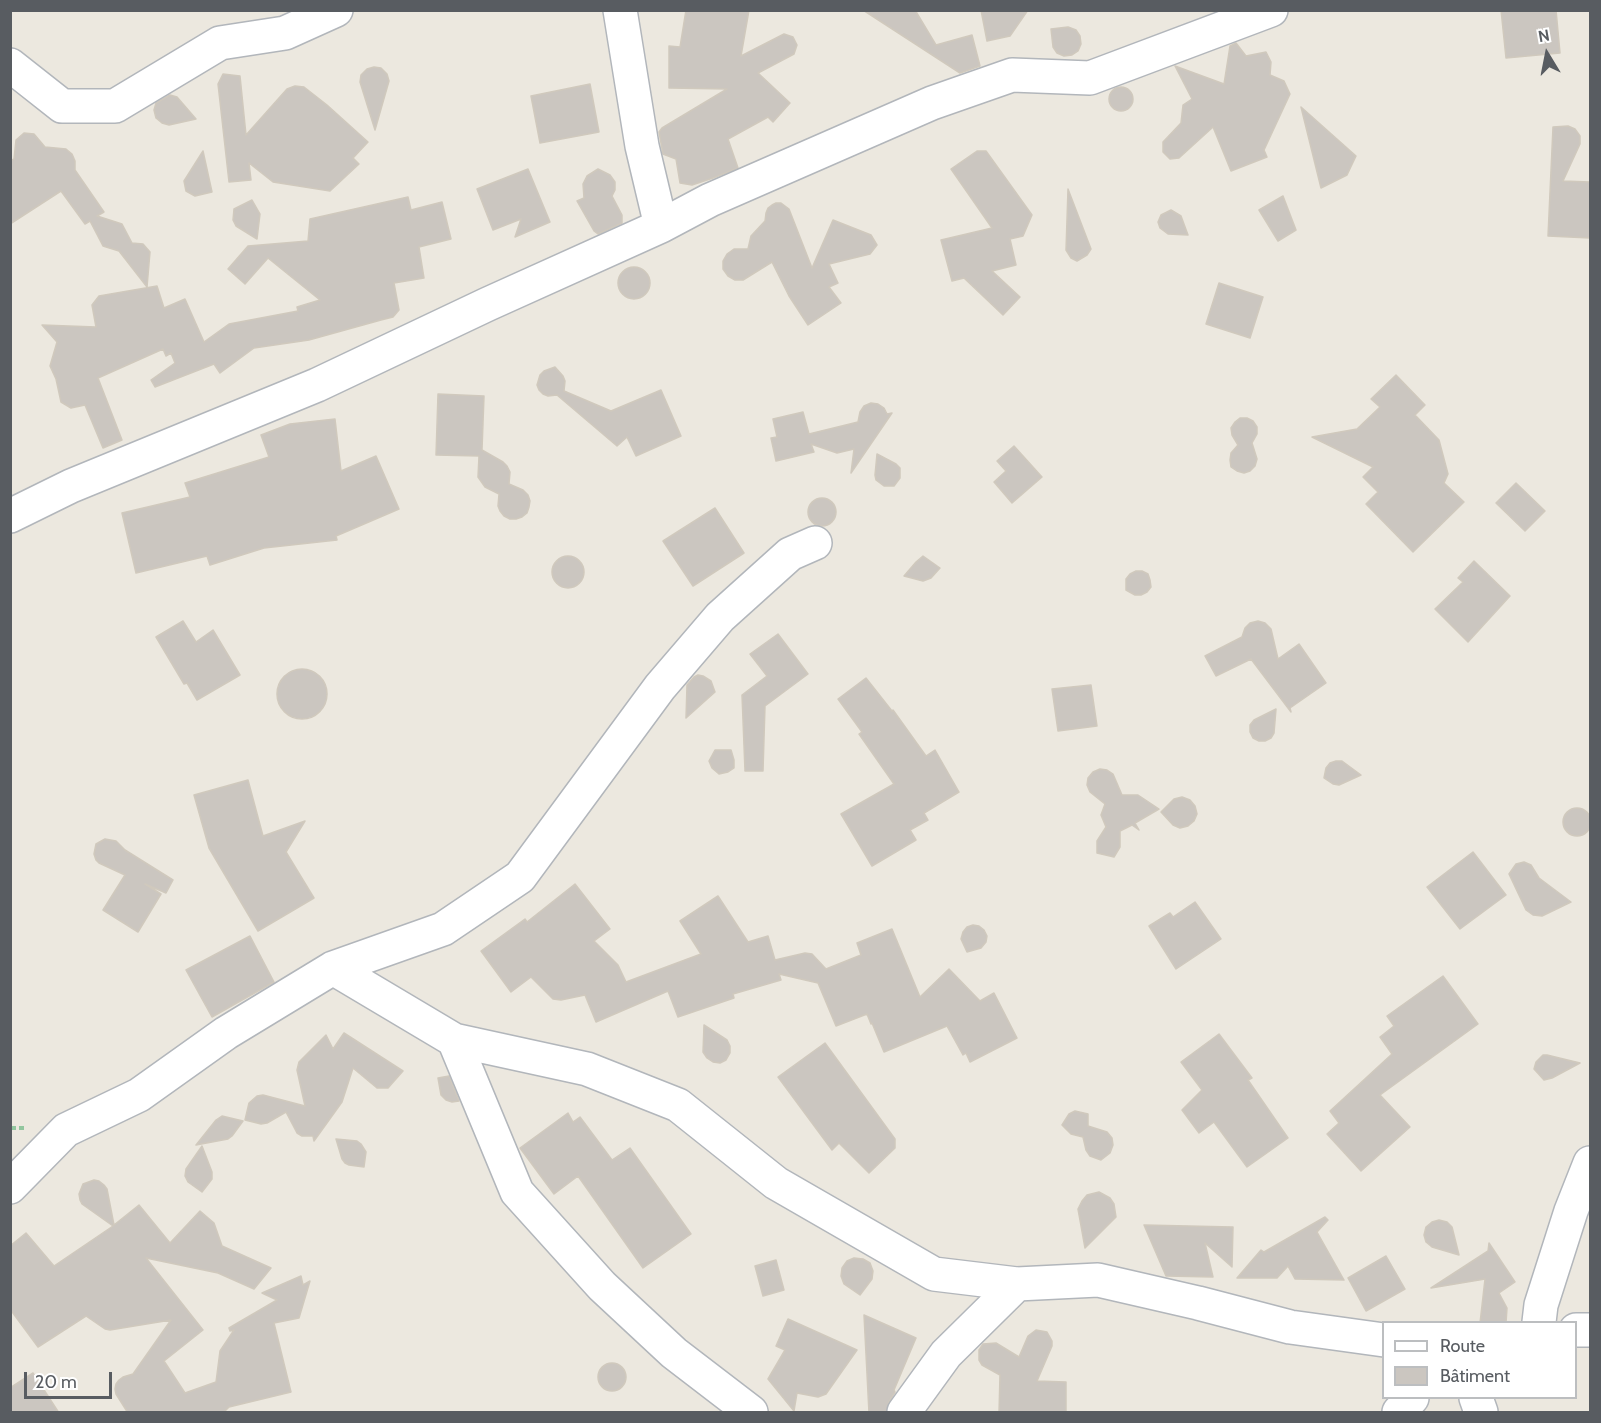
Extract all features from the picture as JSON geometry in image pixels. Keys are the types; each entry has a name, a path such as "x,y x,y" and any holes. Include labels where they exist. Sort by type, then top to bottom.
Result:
{"street":[{"path":"10,65 62,106 115,106 220,43 285,33 336,10"},
{"path":"620,10 642,146 661,226"},
{"path":"10,516 71,486 317,385 661,226 710,200 932,103 1012,75 1090,78 1271,10"},
{"path":"10,1187 66,1130 139,1095 226,1033 333,968 443,929 520,878 660,687 720,617 790,554 815,543"},
{"path":"333,968 454,1041 587,1069 678,1105 776,1183 934,1274 1017,1284 1098,1280 1290,1327 1382,1340"},
{"path":"454,1041 517,1192 602,1286 674,1353 751,1413"},
{"path":"1539,1321 1541,1305 1570,1211 1590,1163"},
{"path":"904,1413 946,1354 1017,1284"},
{"path":"1399,1413 1411,1399"}],"building":[{"path":"686,10 749,10 741,56 784,34 793,37 797,45 794,54 758,73 790,103 773,122 768,117 728,139 738,168 692,185 680,183 676,159 663,154 659,132 727,89 669,88 669,46 680,47"},
{"path":"863,10 915,10 936,45 972,35 980,66 960,73"},
{"path":"981,10 1028,10 1010,36 987,41"},
{"path":"1501,10 1556,10 1560,53 1506,58"},
{"path":"1068,27 1076,30 1081,44 1078,51 1064,56 1057,53 1053,47 1051,29"},
{"path":"1236,43 1246,56 1266,52 1271,62 1270,75 1284,81 1290,94 1264,150 1267,157 1231,171 1213,127 1179,158 1170,159 1163,152 1163,142 1181,123 1183,105 1192,99 1175,66 1224,84 1230,46"},
{"path":"381,68 387,74 389,81 375,130 360,82 361,75 367,69"},
{"path":"223,74 240,76 246,135 287,89 295,86 304,87 368,142 353,158 359,164 330,191 273,182 249,163 251,180 229,182 218,84"},
{"path":"590,84 599,132 540,143 531,96"},
{"path":"1121,87 1126,88 1132,94 1132,104 1126,110 1121,111 1116,110 1110,104 1109,99 1110,94 1116,88"},
{"path":"170,95 177,97 196,119 169,125 156,118 154,110 156,103"},
{"path":"1301,107 1356,156 1347,175 1321,188"},
{"path":"1568,126 1575,129 1580,136 1580,144 1563,181 1590,182 1590,238 1548,236 1553,127"},
{"path":"24,133 34,134 45,147 66,149 72,154 75,170 104,212 97,216 122,224 132,243 143,244 150,252 147,287 119,251 103,246 90,221 85,224 61,191 10,224 10,161 14,159 16,140"},
{"path":"203,151 212,192 195,196 186,191 184,181"},
{"path":"977,151 986,151 1032,215 1023,236 1010,239 1016,265 992,271 1020,297 1003,315 964,278 952,281 941,240 992,228 951,169"},
{"path":"528,169 550,222 515,237 521,219 493,230 477,189"},
{"path":"598,169 610,175 615,182 612,196 622,215 622,223 598,234 577,201 584,198 583,184 587,176"},
{"path":"1068,189 1091,249 1087,255 1077,261 1071,258 1066,250"},
{"path":"1283,196 1296,230 1278,241 1259,210"},
{"path":"408,197 411,210 442,202 451,239 419,247 424,278 394,283 399,310 393,317 309,340 254,348 220,373 214,364 155,387 151,380 175,363 171,353 166,356 163,349 98,378 122,440 103,448 85,405 71,408 61,402 56,379 50,366 57,342 42,325 96,327 92,305 99,296 157,286 164,308 185,299 204,342 229,324 298,311 297,307 320,300 268,258 245,284 228,269 248,246 308,241 310,219"},
{"path":"252,200 260,214 257,239 236,226 233,220 234,209"},
{"path":"781,203 789,209 812,268 833,220 871,235 877,245 870,254 829,264 838,283 829,287 841,303 808,325 789,296 772,262 743,280 735,280 723,269 723,261 727,254 734,249 748,249 751,236 765,221 768,208"},
{"path":"1171,210 1181,216 1188,235 1168,234 1160,228 1158,222 1161,215"},
{"path":"634,267 645,272 650,283 645,294 634,299 623,294 618,283 623,272"},
{"path":"1219,283 1263,297 1250,338 1206,324"},
{"path":"555,367 565,381 564,391 611,411 661,390 681,436 636,456 627,437 617,446 557,395 548,396 539,390 537,385 540,375"},
{"path":"1396,375 1425,405 1415,415 1439,440 1448,474 1444,483 1464,502 1413,552 1366,504 1378,492 1363,477 1373,467 1312,437 1357,429 1380,407 1371,399"},
{"path":"438,394 484,396 482,450 503,462 510,472 509,484 523,490 528,495 529,507 527,513 522,517 510,519 500,511 499,494 485,487 478,477 479,456 436,455"},
{"path":"871,403 884,408 887,414 892,413 851,473 854,449 837,453 811,444 814,452 776,461 771,438 777,437 773,419 803,412 809,434 858,422 864,406"},
{"path":"1240,418 1253,421 1257,427 1257,434 1252,443 1257,459 1255,466 1244,473 1231,467 1230,460 1231,453 1238,445 1231,428"},
{"path":"335,419 341,471 376,456 399,509 336,536 337,540 264,548 210,565 207,556 136,573 122,513 190,497 185,483 269,457 261,435 290,424"},
{"path":"1014,446 1042,477 1012,503 994,482 1006,471 997,461"},
{"path":"877,454 900,468 900,478 894,486 884,486 876,480"},
{"path":"1516,483 1545,511 1525,531 1496,503"},
{"path":"822,498 832,502 836,512 832,522 822,526 812,522 808,512 812,502"},
{"path":"715,508 744,553 693,586 663,541"},
{"path":"568,556 579,561 584,572 579,583 568,588 557,583 552,572 557,561"},
{"path":"923,556 940,568 931,578 923,581 904,576 916,562"},
{"path":"1474,561 1510,596 1468,642 1435,609 1463,582 1458,578"},
{"path":"1136,571 1148,574 1150,580 1151,587 1141,595 1135,595 1126,590 1126,579"},
{"path":"183,621 196,642 213,630 240,675 197,700 187,683 184,684 156,637"},
{"path":"1258,621 1265,623 1271,629 1278,659 1299,644 1326,683 1290,708 1291,712 1251,659 1216,676 1205,656 1242,637 1245,628 1250,623"},
{"path":"778,634 808,674 765,706 763,771 745,771 742,695 767,676 750,654"},
{"path":"302,669 311,671 322,680 327,694 325,703 316,714 302,719 293,717 282,708 277,694 279,685 288,674"},
{"path":"698,675 711,681 715,692 686,718 687,685"},
{"path":"866,678 893,710 926,756 935,750 959,792 924,813 928,820 910,830 916,840 872,866 841,814 894,784 859,734 862,732 838,699"},
{"path":"1091,685 1097,726 1058,731 1052,689"},
{"path":"1276,709 1274,733 1271,738 1259,741 1253,738 1250,725 1254,720"},
{"path":"715,750 731,750 734,768 719,774 712,768 709,761"},
{"path":"1342,761 1361,775 1339,785 1333,784 1324,778 1326,768 1330,763"},
{"path":"1100,769 1113,774 1122,795 1138,795 1159,809 1135,823 1139,830 1132,825 1120,831 1120,847 1114,857 1097,853 1097,841 1106,827 1101,815 1105,804 1090,792 1087,785 1088,778"},
{"path":"248,780 263,836 305,821 286,852 314,898 258,931 209,848 194,795"},
{"path":"1182,797 1190,800 1197,814 1188,826 1180,828 1173,825 1161,812 1174,799"},
{"path":"1577,808 1587,812 1591,822 1587,832 1577,836 1567,832 1563,822 1567,812"},
{"path":"105,839 116,841 125,850 173,880 166,893 145,884 161,894 138,932 103,910 125,875 96,860 94,854 96,844"},
{"path":"1473,852 1506,895 1460,929 1427,887"},
{"path":"1524,862 1531,865 1539,878 1571,902 1542,916 1533,915 1526,910 1509,874 1516,864"},
{"path":"575,884 610,929 594,941 618,965 626,982 701,954 680,921 718,896 748,942 768,936 775,960 805,953 812,954 826,969 861,955 857,943 892,929 920,997 949,969 980,1001 994,993 1017,1038 970,1062 966,1053 963,1055 947,1026 884,1052 867,1014 836,1026 818,983 779,974 781,980 733,994 734,998 678,1017 668,991 596,1022 585,995 561,1000 553,999 531,977 511,992 481,951 525,919 527,922"},
{"path":"1195,902 1221,939 1176,969 1149,926 1170,913 1173,917"},
{"path":"973,925 984,930 987,936 986,942 981,948 967,952 961,939 967,927"},
{"path":"250,936 274,982 212,1017 186,970"},
{"path":"1443,976 1478,1024 1380,1095 1410,1127 1361,1171 1327,1134 1339,1123 1330,1111 1392,1054 1380,1037 1394,1026 1387,1016"},
{"path":"704,1025 727,1040 730,1053 726,1060 720,1063 713,1062 703,1052"},
{"path":"344,1033 403,1071 388,1088 377,1088 353,1068 342,1102 314,1141 313,1136 302,1136 297,1133 286,1112 267,1123 261,1124 245,1120 249,1103 257,1096 263,1095 305,1106 297,1070 299,1062 326,1035 333,1049"},
{"path":"1219,1034 1252,1078 1248,1080 1288,1138 1247,1167 1214,1122 1199,1133 1182,1110 1202,1090 1181,1062"},
{"path":"825,1043 895,1139 895,1148 869,1173 839,1143 832,1150 778,1077"},
{"path":"1543,1055 1580,1063 1544,1080 1534,1069 1536,1062"},
{"path":"449,1076 459,1101 446,1100 441,1095 438,1078"},
{"path":"1075,1111 1088,1114 1088,1126 1107,1132 1112,1138 1113,1145 1110,1153 1101,1160 1090,1156 1083,1137 1071,1134 1062,1125 1069,1114"},
{"path":"568,1113 573,1122 580,1117 612,1160 630,1148 691,1234 643,1268 578,1176 554,1194 520,1148"},
{"path":"222,1116 243,1121 228,1139 196,1145 216,1120"},
{"path":"336,1139 357,1141 361,1144 366,1152 364,1167 345,1163"},
{"path":"202,1146 212,1172 212,1179 202,1192 188,1182 185,1176 186,1169"},
{"path":"94,1180 99,1181 107,1189 114,1225 139,1205 170,1243 200,1211 214,1223 222,1246 271,1268 254,1289 218,1273 146,1258 203,1330 164,1361 185,1393 216,1382 220,1351 234,1330 230,1331 229,1328 277,1300 262,1293 301,1276 303,1285 310,1281 299,1318 274,1323 291,1392 229,1407 223,1413 128,1413 116,1394 116,1384 123,1377 133,1374 171,1320 110,1330 86,1316 38,1347 10,1309 10,1246 26,1233 54,1266 113,1226 82,1204 80,1200 79,1194 83,1184"},
{"path":"1099,1192 1110,1198 1114,1204 1116,1217 1085,1248 1078,1209 1087,1195"},
{"path":"1325,1217 1328,1220 1317,1232 1344,1280 1295,1279 1288,1266 1277,1278 1237,1278 1261,1250 1264,1252"},
{"path":"1439,1220 1447,1222 1452,1227 1459,1255 1432,1247 1426,1242 1424,1235 1426,1227"},
{"path":"1144,1225 1233,1227 1232,1267 1205,1243 1213,1277 1166,1276"},
{"path":"1489,1243 1515,1282 1499,1293 1507,1308 1506,1321 1480,1321 1485,1279 1431,1288 1488,1251"},
{"path":"1386,1256 1405,1289 1366,1311 1348,1278"},
{"path":"854,1258 870,1263 873,1271 872,1279 860,1295 844,1284 841,1276 842,1268 847,1261"},
{"path":"776,1260 784,1290 763,1296 755,1266"},
{"path":"864,1315 916,1338 886,1413 869,1413"},
{"path":"788,1319 857,1350 826,1394 818,1397 797,1393 794,1411 768,1379 785,1350 776,1346"},
{"path":"1036,1330 1047,1332 1052,1341 1037,1381 1066,1382 1066,1413 999,1413 1000,1375 982,1365 979,1360 979,1350 983,1344 996,1343 1019,1357 1028,1336"},
{"path":"612,1363 622,1367 626,1377 622,1387 612,1391 602,1387 598,1377 602,1367"},
{"path":"33,1373 59,1413 10,1413 10,1388"}]}
